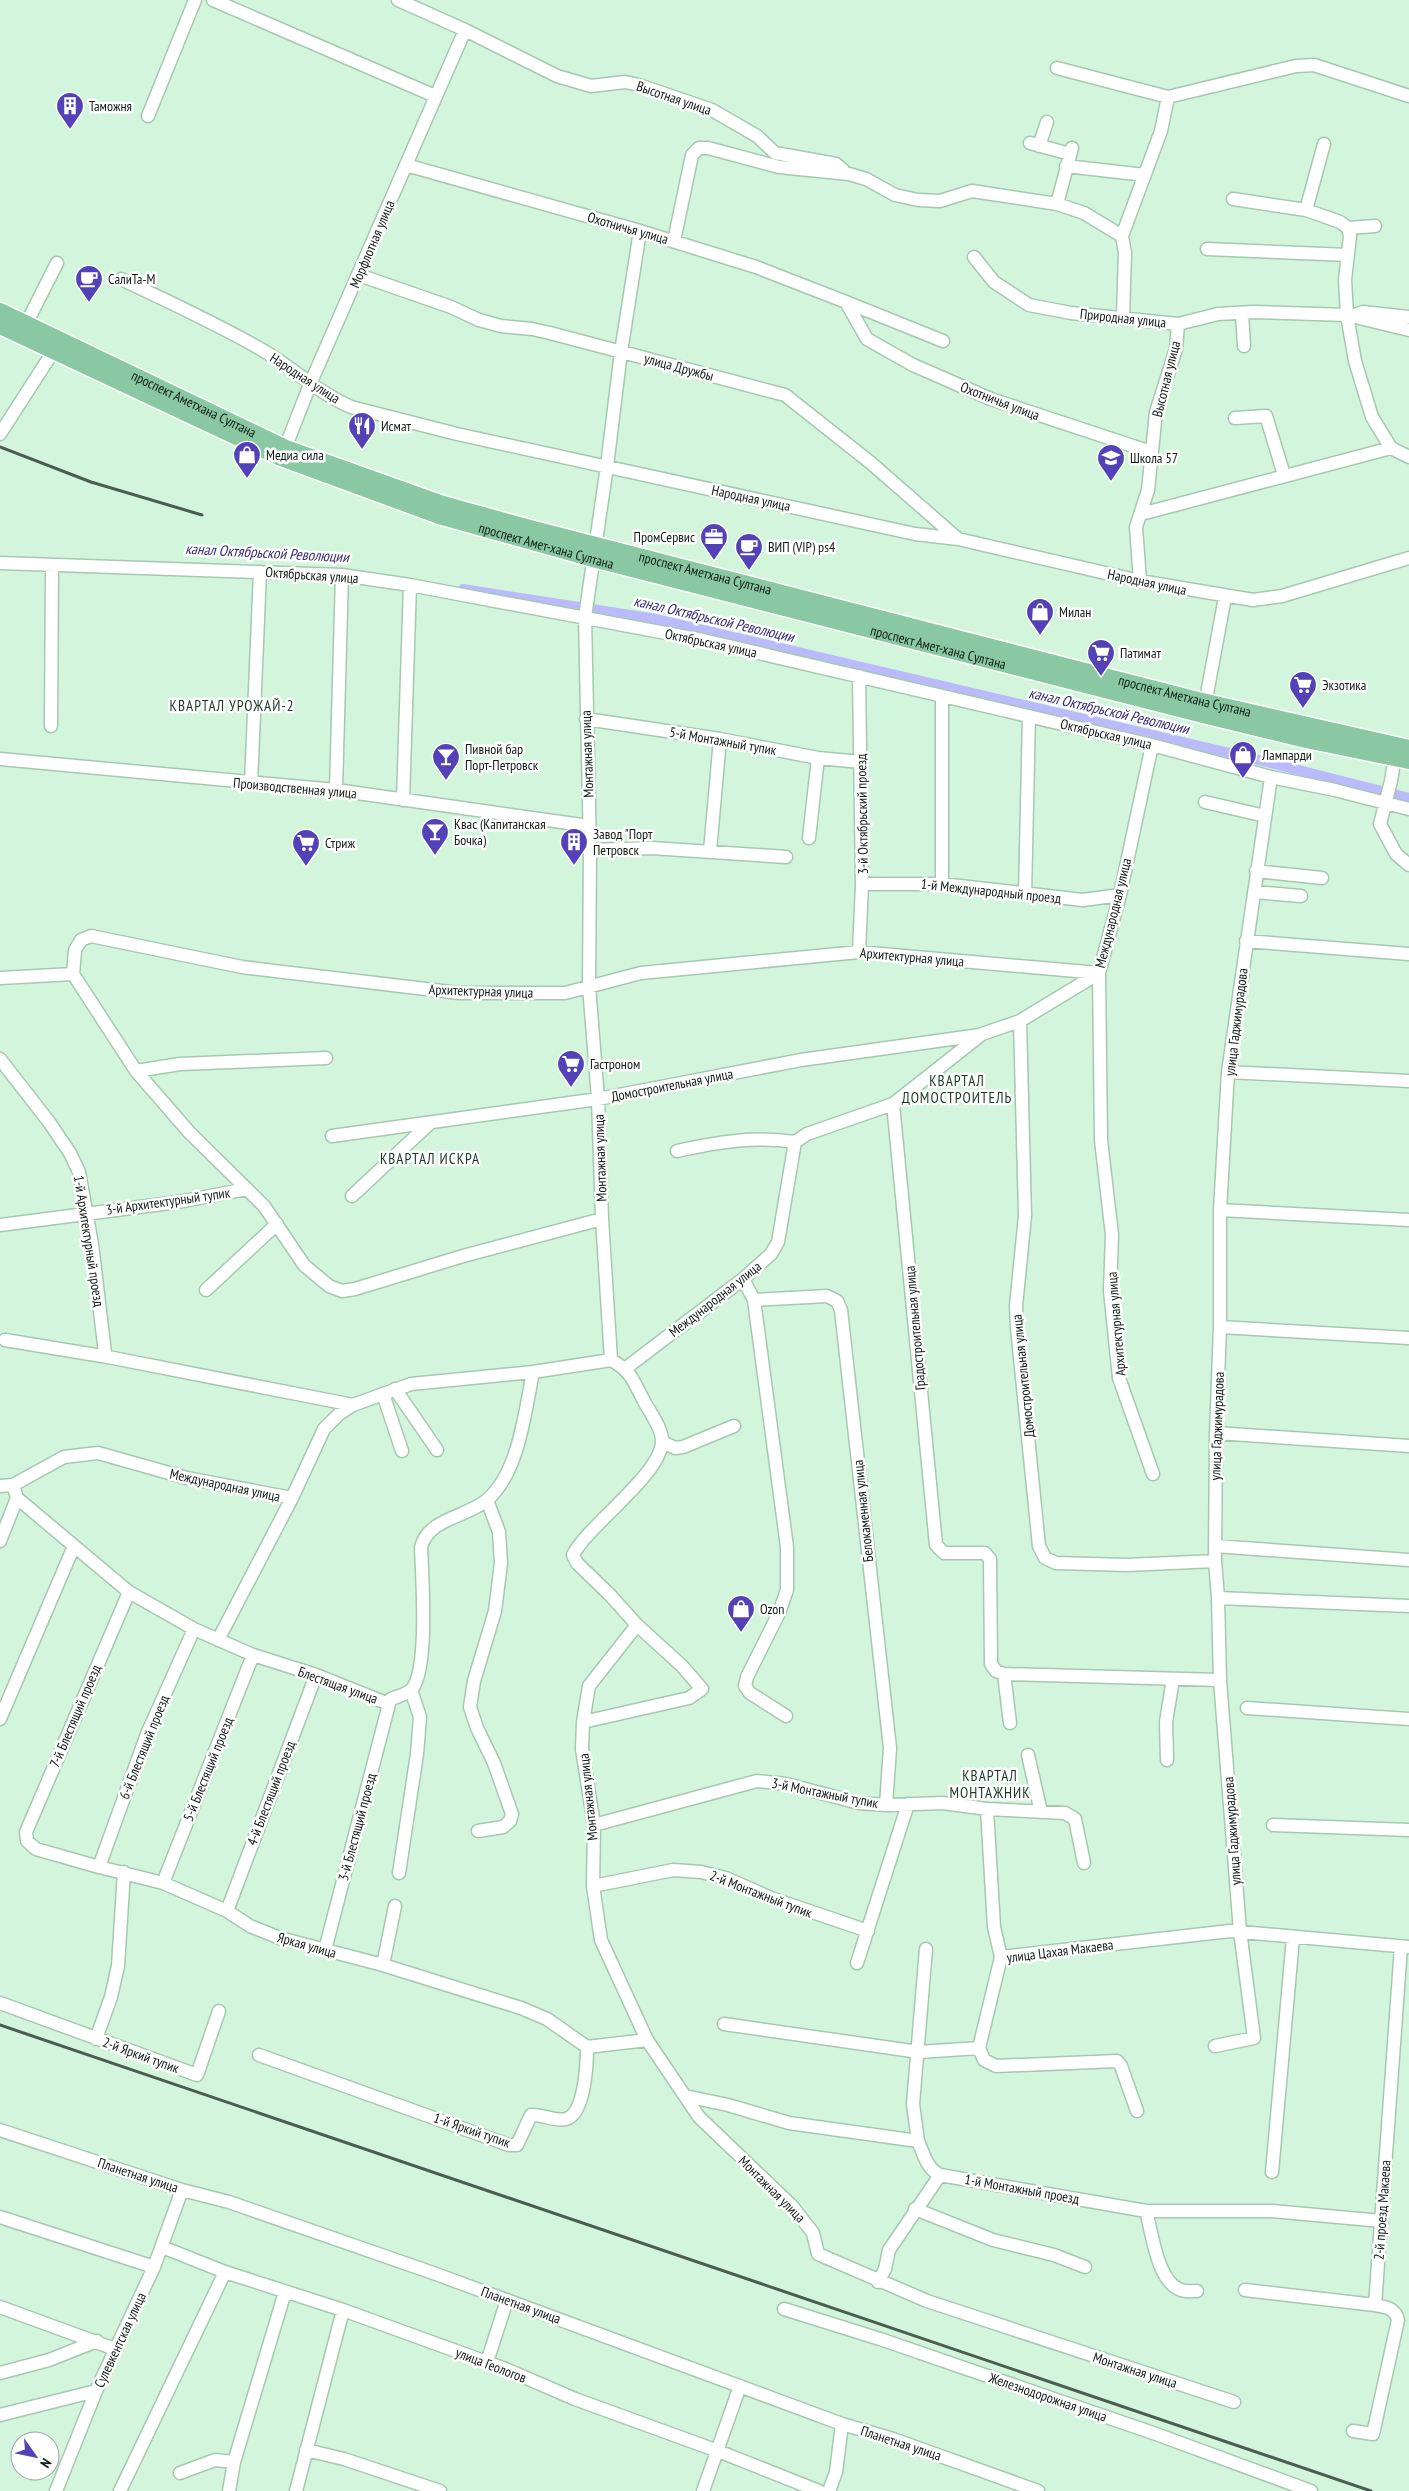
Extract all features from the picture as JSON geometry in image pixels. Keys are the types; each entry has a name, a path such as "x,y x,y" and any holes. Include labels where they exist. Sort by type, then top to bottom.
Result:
{"main road":[{"path":"0,311 23,330"},
{"name":"проспект Амет-хана Султана","path":"0,326 23,330 283,453 439,516 594,552 1205,708 1306,740 1402,753"}],"street":[{"path":"148,116 195,0"},
{"path":"213,0 436,96"},
{"name":"Высотная улица","path":"398,0 465,30 557,76 591,86 625,82 712,110 758,136 775,153 836,164 849,174"},
{"name":"Морфлотная улица","path":"283,453 311,382 465,30"},
{"path":"1057,68 1168,97 1296,66 1314,65 1409,96"},
{"path":"1123,317 1125,253 1122,236 1161,131 1168,97"},
{"path":"1047,122 1035,144 1069,156 1145,174"},
{"path":"1306,210 1324,144"},
{"name":"Высотная улица","path":"674,242 692,155 699,148 708,148 779,167 849,174 866,179 895,195 918,200 940,200 972,191 1057,204 1084,213 1122,236"},
{"path":"1057,204 1069,156"},
{"name":"Охотничья улица","path":"406,165 640,231 756,267 943,341"},
{"path":"1233,199 1306,210 1340,222 1348,228 1350,236 1345,280 1354,361 1372,417 1391,448 1409,457"},
{"path":"1348,228 1375,226"},
{"name":"Монтажная улица","path":"611,1360 602,1220 598,1099 589,986 590,826 585,613 607,466 620,352 640,231"},
{"path":"1207,249 1348,255"},
{"name":"Природная улица","path":"974,257 994,282 1029,305 1071,313 1178,324 1218,314 1349,315 1409,330"},
{"path":"23,330 57,263"},
{"name":"улица Дружбы","path":"359,275 451,306 479,320 501,326 532,329 785,395 871,463 958,539"},
{"name":"Народная улица","path":"121,279 240,337 311,382 334,399 351,406 457,434 915,534 958,539 1140,581 1225,597 1253,600 1282,596 1409,558"},
{"name":"Охотничья улица","path":"846,302 867,339 913,365 991,399 1151,452"},
{"path":"1349,315 1363,312 1409,318"},
{"path":"1242,313 1244,346"},
{"name":"Высотная улица","path":"1140,581 1135,533 1148,490 1156,412 1176,349 1178,324"},
{"path":"0,434 56,347"},
{"path":"1235,418 1266,416 1284,475"},
{"path":"1141,514 1391,448"},
{"name":"Октябрьская улица","path":"0,564 342,575 585,613 1152,745 1271,777 1335,790 1409,809"},
{"path":"51,726 52,566"},
{"path":"251,784 260,572"},
{"path":"336,790 342,575"},
{"path":"403,800 410,585"},
{"path":"1205,708 1225,597"},
{"name":"3-й Октябрьский проезд","path":"859,676 862,884 859,952"},
{"path":"942,697 942,884"},
{"path":"1025,894 1028,716"},
{"name":"5-й Монтажный тупик","path":"586,719 720,739 818,758 861,762"},
{"path":"710,851 720,739"},
{"name":"Международная улица","path":"626,1368 743,1279 771,1254 778,1242 795,1142 807,1134 892,1104 982,1034 1020,1022 1099,973 1120,895 1152,745"},
{"path":"1402,753 1380,824 1396,854 1409,865"},
{"path":"809,838 818,758"},
{"name":"Производственная улица","path":"0,759 251,784 336,790 590,826"},
{"name":"улица Гаджимурадова","path":"1215,2046 1254,2038 1240,1931 1219,1680 1218,1598 1215,1561 1216,1433 1220,1327 1220,1210 1228,1072 1271,777"},
{"path":"1205,802 1265,816"},
{"path":"590,850 652,848 786,856"},
{"path":"1256,871 1322,878"},
{"name":"1-й Международный проезд","path":"862,884 942,884 1083,900 1120,895"},
{"path":"1254,892 1301,896"},
{"name":"Архитектурная улица","path":"73,974 75,950 81,940 91,936 242,967 458,993 565,993 641,973 859,952 1099,973 1101,1140 1112,1235 1110,1291 1119,1378 1153,1474"},
{"path":"1246,941 1409,954"},
{"path":"0,978 73,974 136,1071 189,1132 247,1189 277,1224 304,1265 329,1286 342,1290 355,1289 463,1256 602,1220"},
{"name":"Домостроительная улица","path":"1020,1022 1025,1216 1016,1306 1039,1546 1045,1558 1056,1563 1127,1565 1215,1561"},
{"name":"Домостроительная улица","path":"332,1136 598,1099 800,1060 982,1034"},
{"path":"136,1071 180,1064 326,1058"},
{"name":"1-й Архитектурный проезд","path":"0,1059 70,1153 79,1172 87,1213 105,1353 108,1357"},
{"path":"1228,1072 1409,1081"},
{"name":"Градостроительная улица","path":"892,1104 896,1123 936,1545 944,1553 979,1552 985,1553 990,1559 991,1664 1000,1673"},
{"path":"352,1196 429,1124"},
{"path":"677,1151 720,1141 766,1138 795,1142"},
{"name":"3-й Архитектурный тупик","path":"0,1225 178,1202 247,1189"},
{"path":"1220,1210 1409,1220"},
{"path":"206,1290 277,1224"},
{"path":"743,1279 754,1300 787,1547 787,1590 780,1613 747,1677 745,1686 750,1693 786,1716"},
{"name":"Белокаменная улица","path":"754,1300 827,1296 837,1301 840,1310 890,1748 886,1805"},
{"path":"1220,1327 1409,1338"},
{"path":"5,1340 108,1357 353,1405"},
{"path":"583,1722 689,1698 702,1689 682,1666 637,1625 610,1595 577,1564 574,1555 578,1545 620,1503 645,1474 655,1461 662,1442 659,1428 626,1368 611,1360"},
{"name":"Международная улица","path":"6,1485 64,1457 98,1454 187,1478 292,1498 324,1429 339,1414 353,1405 411,1384 465,1377 533,1372 611,1360"},
{"path":"399,1873 417,1754 420,1718 411,1690 414,1685 423,1643 421,1548 424,1536 432,1528 487,1500 504,1478 516,1451 533,1372"},
{"path":"395,1389 437,1450"},
{"path":"383,1394 402,1451"},
{"path":"662,1442 675,1448 683,1447 734,1426"},
{"path":"1216,1433 1409,1446"},
{"path":"0,1540 17,1498 6,1485"},
{"name":"Блестящая улица","path":"17,1498 128,1592 194,1629 253,1655 316,1675 389,1704 391,1699 411,1690"},
{"path":"218,1640 292,1498"},
{"path":"478,1831 504,1827 510,1821 512,1814 494,1763 477,1728 470,1707 474,1681 495,1611 501,1563 498,1532 487,1500"},
{"path":"0,1719 74,1546"},
{"path":"1215,1546 1409,1560"},
{"name":"7-й Блестящий проезд","path":"27,1841 26,1832 128,1592"},
{"path":"1218,1598 1409,1606"},
{"name":"Монтажная улица","path":"637,1625 589,1686 583,1722 582,1749 594,1825 593,1886 601,1940 647,2040 699,2117 792,2206 816,2238 818,2254 878,2282 927,2301 1234,2402"},
{"name":"6-й Блестящий проезд","path":"99,1867 147,1734 194,1629"},
{"name":"5-й Блестящий проезд","path":"163,1882 253,1655"},
{"path":"1010,1723 1000,1673 1219,1680"},
{"name":"4-й Блестящий проезд","path":"227,1911 316,1675"},
{"path":"1167,1760 1166,1722 1173,1679"},
{"name":"3-й Блестящий проезд","path":"325,1950 389,1704"},
{"path":"1247,1708 1409,1719"},
{"path":"1028,1755 1041,1812"},
{"name":"3-й Монтажный тупик","path":"594,1825 757,1781 786,1784 859,1803 886,1805 943,1804 987,1809 1065,1813 1075,1819 1084,1863"},
{"path":"856,1963 908,1804"},
{"path":"987,1809 994,1927 1001,1957"},
{"path":"1272,1825 1409,1830"},
{"name":"Яркая улица","path":"27,1841 36,1848 99,1867 163,1882 227,1911 250,1926 280,1938 384,1965 521,2008 547,2019 586,2047"},
{"name":"2-й Монтажный тупик","path":"593,1886 673,1870 701,1872 726,1878 787,1904 868,1931"},
{"name":"2-й Яркий тупик","path":"124,1872 118,1966 111,1997 96,2039 197,2075 219,2011"},
{"path":"384,1965 395,1906"},
{"name":"улица Цахая Макаева","path":"979,2048 1001,1957 1240,1931 1293,1938 1405,1947"},
{"path":"1272,2172 1293,1938"},
{"name":"2-й проезд Макаева","path":"1375,2305 1405,1947"},
{"path":"878,2282 885,2269 889,2250 940,2175 929,2166 918,2141 913,2104 919,2052 926,1949"},
{"path":"0,2003 96,2039"},
{"path":"724,2024 919,2052 979,2048 984,2060 996,2066 1117,2061 1121,2066 1137,2111"},
{"path":"586,2047 647,2040"},
{"name":"1-й Яркий тупик","path":"259,2055 509,2145 517,2145 531,2115 538,2114 561,2120 568,2119 574,2113 587,2074 586,2047"},
{"path":"685,2096 728,2105 788,2124 918,2141"},
{"name":"Планетная улица","path":"0,2130 182,2190 229,2202 507,2300 842,2424 893,2439 1038,2491"},
{"name":"1-й Монтажный проезд","path":"940,2175 1146,2211 1272,2211 1382,2221"},
{"name":"Сулевкентская улица","path":"56,2491 96,2390 154,2267 182,2190"},
{"path":"916,2209 993,2240 1054,2255 1084,2267"},
{"path":"1146,2211 1161,2271 1171,2283 1181,2290 1197,2291"},
{"path":"0,2216 154,2267"},
{"name":"улица Геологов","path":"162,2247 225,2272 343,2310 487,2362 575,2400 718,2451 819,2491"},
{"path":"120,2491 225,2272"},
{"path":"1245,2290 1375,2305 1389,2308 1396,2313 1398,2320 1373,2434 1353,2431"},
{"path":"228,2491 234,2462 285,2292"},
{"path":"487,2362 507,2300"},
{"path":"0,2307 115,2349"},
{"name":"Железнодорожная улица","path":"784,2309 880,2339 1156,2434 1311,2491"},
{"path":"296,2491 343,2310"},
{"path":"0,2372 49,2360 97,2341"},
{"path":"703,2491 740,2386"},
{"path":"0,2415 96,2390"},
{"path":"829,2491 836,2472 842,2424"},
{"path":"306,2450 344,2459 440,2491"},
{"path":"180,2473 215,2460 234,2462"}],"waterway":[{"name":"канал Октябрьской Революции","path":"463,589 656,619 1247,757 1409,798"}],"railway":[{"path":"0,447 91,482 202,515"},
{"path":"0,2025 1371,2491"}],"place":[{"name":"Таможня","path":"70,130"},
{"name":"СалиТа-М","path":"89,303"},
{"name":"Исмат","path":"362,450"},
{"name":"Медиа сила","path":"247,479"},
{"name":"Школа 57","path":"1111,482"},
{"name":"ПромСервис","path":"714,561"},
{"name":"ВИП (VIP) ps4","path":"749,571"},
{"name":"Милан","path":"1040,636"},
{"name":"Патимат","path":"1101,677"},
{"name":"Экзотика","path":"1303,709"},
{"name":"Лампарди","path":"1243,779"},
{"name":"Пивной бар Порт-Петровск","path":"446,781"},
{"name":"Квас (Капитанская Бочка)","path":"435,856"},
{"name":"Завод \"Порт Петровск","path":"574,866"},
{"name":"Стриж","path":"306,867"},
{"name":"Гастроном","path":"571,1088"},
{"name":"Ozon","path":"741,1633"}],"district":[{"name":"КВАРТАЛ УРОЖАЙ-2","path":"232,706"},
{"name":"КВАРТАЛ ДОМОСТРОИТЕЛЬ","path":"957,1090"},
{"name":"КВАРТАЛ ИСКРА","path":"430,1159"},
{"name":"КВАРТАЛ МОНТАЖНИК","path":"990,1784"}]}
